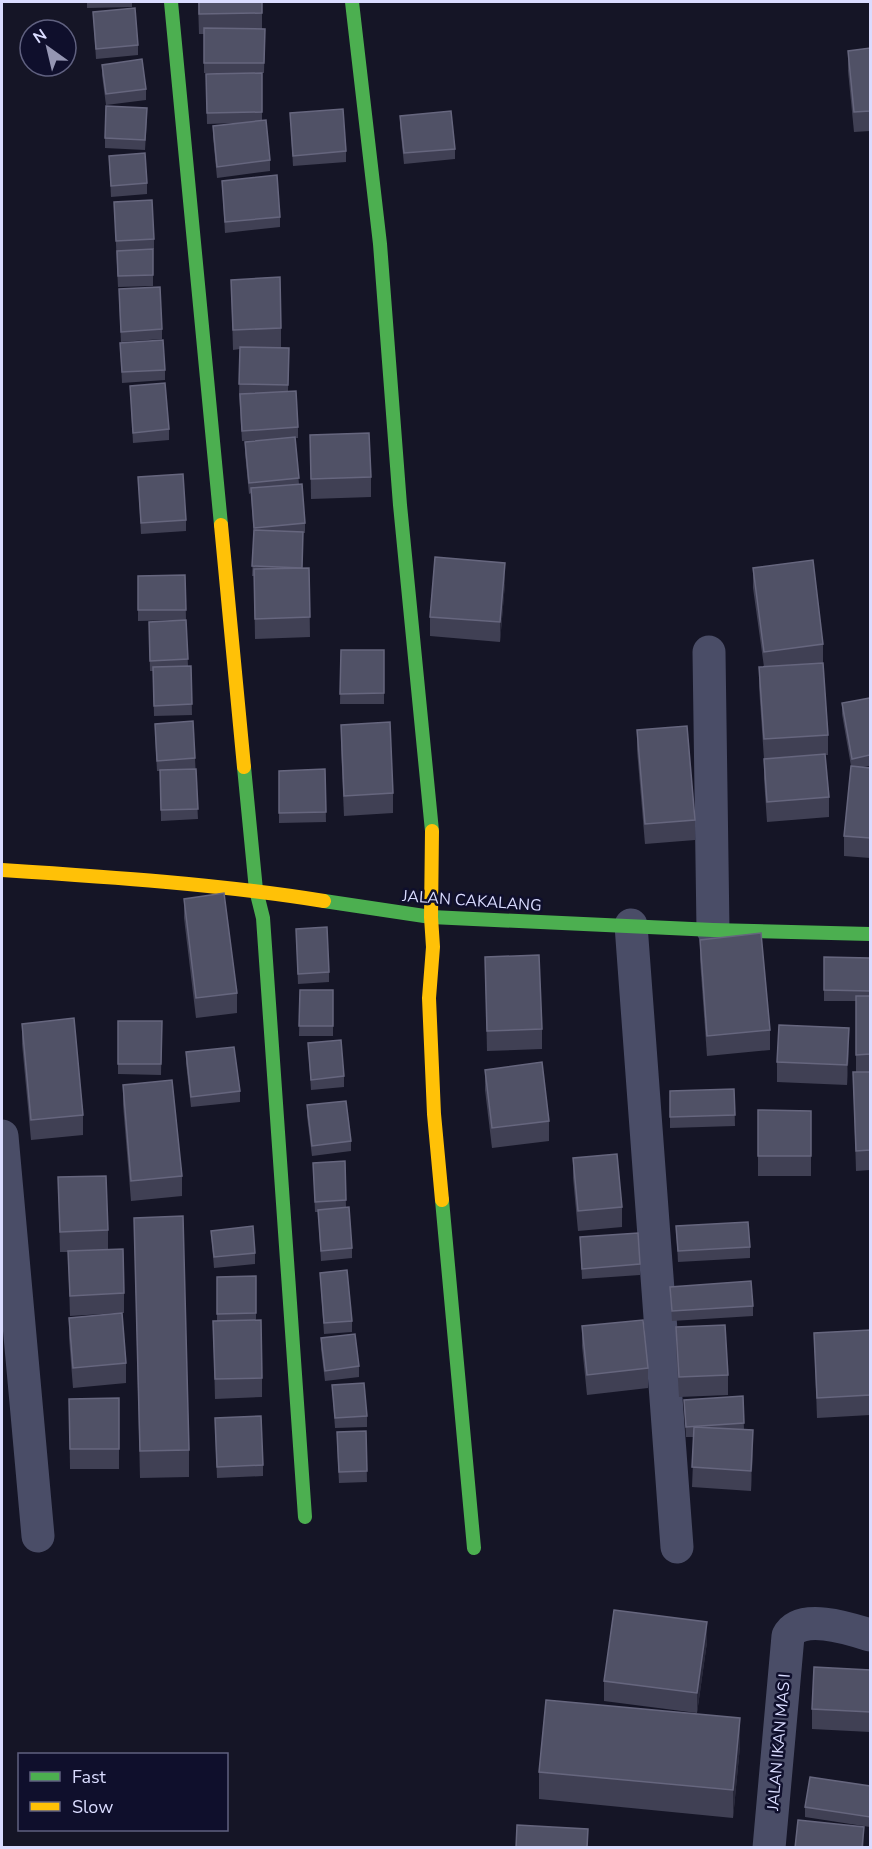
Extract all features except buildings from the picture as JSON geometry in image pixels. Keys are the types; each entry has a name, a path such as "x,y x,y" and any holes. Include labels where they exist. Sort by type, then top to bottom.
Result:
{"street":[{"path":"171,2 256,890 263,918 305,1517"},
{"path":"352,2 380,244 400,505 433,838 431,917 433,947 429,998 434,1114 474,1548"},
{"path":"709,652 713,930"},
{"name":"JALAN CAKALANG","path":"2,870 256,890 431,917 713,930 870,934"},
{"path":"631,925 677,1547"},
{"path":"2,1136 38,1536"},
{"name":"JALAN IKAN MAS I","path":"769,1848 789,1632 798,1626 823,1624 842,1626 870,1635"}],"traffic: fast":[{"path":"171,2 221,525"},
{"path":"352,2 380,244 400,505 432,831"},
{"path":"244,767 256,890 263,918 305,1517"},
{"path":"324,901 431,917 713,930 870,934"},
{"path":"442,1200 474,1548"}],"traffic: slow":[{"path":"221,525 244,767"},
{"path":"432,831 433,947 429,998 434,1114 442,1200"},
{"path":"2,870 123,878 324,901"}]}
